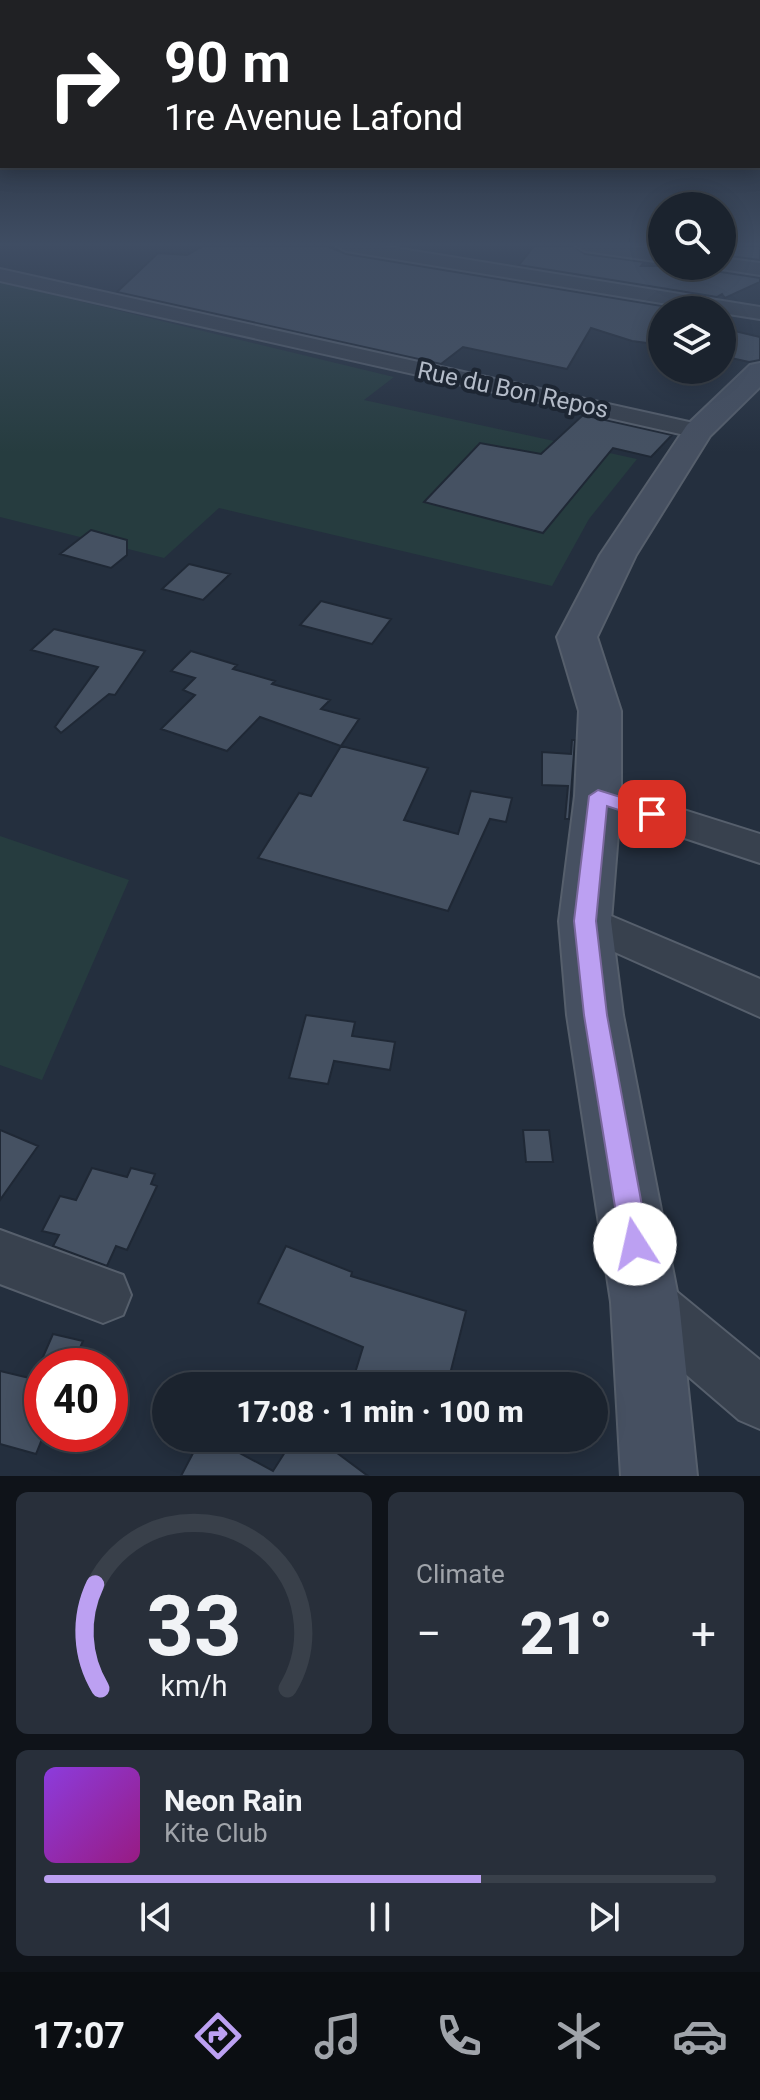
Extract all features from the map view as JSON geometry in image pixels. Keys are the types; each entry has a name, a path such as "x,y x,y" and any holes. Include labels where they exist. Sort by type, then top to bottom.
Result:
{"street":[{"name":"Rue du Bon Repos","path":"178,315 698,431"},
{"path":"659,1476 645,1302 595,1015 585,921 598,796 600,711 577,637 618,555 698,431 760,371"},
{"path":"598,796 760,849"},
{"path":"585,921 760,999"},
{"path":"0,1257 103,1295"},
{"path":"645,1302 760,1399"}],"green space":[{"path":"0,315 136,315 394,377 364,400 637,459 589,519 552,586 219,508 164,558 0,517"},
{"path":"0,836 129,880 42,1080 0,1065"}],"building":[{"path":"220,315 648,315 648,343 591,328 567,369 463,347 441,364"},
{"path":"736,331 760,337 760,360 749,362 736,359"},
{"path":"583,415 672,435 651,457 613,448 543,533 424,502 480,443 541,454"},
{"path":"91,530 127,540 127,555 111,568 60,554"},
{"path":"189,564 230,574 203,600 162,589"},
{"path":"321,601 391,619 372,644 300,625"},
{"path":"54,629 145,651 115,695 109,694 61,733 55,727 98,667 31,650"},
{"path":"191,651 237,665 233,669 275,681 272,684 330,700 321,709 359,719 341,746 260,717 227,751 161,729 195,695 183,690 195,678 171,671"},
{"path":"572,740 575,740 569,819 565,819 568,786 542,785 542,752 571,754"},
{"path":"341,746 428,768 404,820 458,834 471,791 512,798 506,822 490,819 448,911 258,858 299,793 311,796"},
{"path":"306,1015 355,1022 352,1036 395,1042 390,1070 334,1061 328,1084 289,1078"},
{"path":"0,1130 38,1146 0,1200"},
{"path":"523,1130 549,1130 553,1162 526,1162"},
{"path":"92,1168 127,1177 131,1168 155,1174 151,1184 157,1186 127,1250 116,1246 107,1266 53,1246 59,1235 42,1231 60,1196 76,1200"},
{"path":"286,1246 352,1272 351,1276 466,1311 451,1372 355,1372 363,1347 258,1303"},
{"path":"53,1334 83,1341 80,1348 47,1348"},
{"path":"0,1371 24,1377 24,1451 0,1444"},
{"path":"194,1452 238,1452 273,1471 285,1452 336,1452 368,1476 181,1476"}],"route":[{"path":"635,1244 595,1015 585,921 598,796 652,814"}]}
